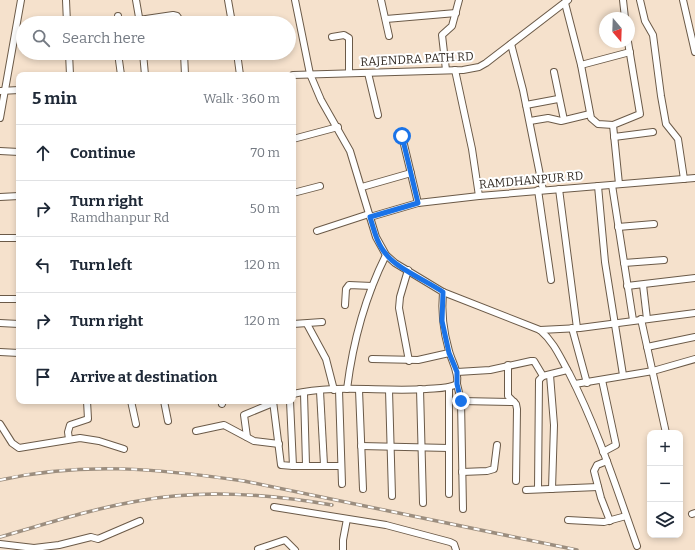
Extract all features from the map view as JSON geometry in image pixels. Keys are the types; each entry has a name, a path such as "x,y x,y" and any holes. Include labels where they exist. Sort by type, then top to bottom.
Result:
{"street":[{"path":"18,16 21,0"},
{"path":"66,0 67,16"},
{"path":"136,0 138,16"},
{"path":"228,0 231,16"},
{"path":"295,0 310,74 321,100 338,127 350,151 378,242 386,255 394,263 443,292 540,330 552,341 575,384 604,452 637,546"},
{"path":"381,0 389,36"},
{"path":"446,70 442,34 452,26 460,0"},
{"path":"623,0 624,12"},
{"path":"640,0 645,20 653,35 666,124 678,139 684,179"},
{"path":"683,0 695,51"},
{"path":"567,1 590,114 594,121 598,124 613,125 640,114 629,48"},
{"name":"RAJENDRA PATH RD","path":"296,75 455,70 479,67 567,1"},
{"path":"386,19 456,13"},
{"path":"0,118 3,91 16,25"},
{"path":"332,36 344,35 349,38 349,73"},
{"path":"511,44 530,121 541,190 550,280"},
{"path":"581,65 630,52"},
{"path":"69,60 70,72"},
{"path":"119,60 121,72"},
{"path":"144,60 145,72"},
{"path":"184,60 185,72"},
{"path":"238,60 240,72"},
{"path":"455,70 472,148 479,196"},
{"path":"554,72 558,99 564,120"},
{"path":"368,73 378,115"},
{"path":"3,91 16,90"},
{"path":"526,106 558,99"},
{"path":"530,121 548,118 564,120 590,114"},
{"path":"613,125 619,184"},
{"path":"296,138 338,127"},
{"path":"614,137 653,132"},
{"path":"402,136 418,203"},
{"path":"0,151 16,152"},
{"path":"362,187 410,173"},
{"name":"RAMDHANPUR RD","path":"317,231 418,203 541,190 695,178"},
{"path":"612,185 633,320"},
{"path":"296,192 320,186"},
{"path":"598,186 606,262 623,375"},
{"path":"559,189 575,328 587,383"},
{"path":"0,197 16,196"},
{"path":"618,227 654,224"},
{"path":"0,238 16,238"},
{"path":"347,389 356,329 372,286 386,255"},
{"path":"624,263 664,260"},
{"path":"408,270 400,297 399,308 409,361"},
{"path":"627,286 695,278"},
{"path":"345,305 346,289 349,285 372,286"},
{"path":"643,285 647,348 665,430"},
{"path":"443,292 442,321 449,353 457,372 457,384 461,401 463,509"},
{"path":"0,299 16,299"},
{"path":"540,330 575,328 695,313"},
{"path":"296,324 322,322"},
{"path":"0,323 16,324"},
{"path":"307,324 321,347 337,390 342,484"},
{"path":"647,348 695,338"},
{"path":"0,352 16,352"},
{"path":"372,359 409,361 434,358 449,353"},
{"path":"575,384 653,371 695,359"},
{"path":"457,372 490,370 508,365 534,361 543,376"},
{"path":"508,365 508,396 514,402 517,409 516,481"},
{"path":"538,490 539,380 543,376 567,370"},
{"path":"550,375 554,425 552,489"},
{"path":"602,380 616,445 604,452"},
{"path":"296,394 347,389 420,389 449,387 457,384"},
{"path":"449,387 449,494"},
{"path":"420,389 422,503"},
{"path":"359,390 363,490"},
{"path":"389,390 392,446 392,496"},
{"path":"320,391 324,465"},
{"path":"304,393 306,465"},
{"path":"461,401 514,402"},
{"path":"69,439 68,432 70,425 88,419 87,404"},
{"path":"132,404 136,424"},
{"path":"165,404 168,421"},
{"path":"247,438 244,415 269,404"},
{"path":"273,404 281,465 341,466"},
{"path":"290,404 293,466"},
{"path":"0,424 12,443 19,448 69,439 88,438 124,448"},
{"path":"196,430 224,426 247,438 261,443 278,444"},
{"path":"462,472 487,471 494,469 497,445"},
{"path":"361,446 450,448"},
{"path":"606,461 595,467 598,488 610,521"},
{"path":"526,490 598,488"},
{"path":"274,506 386,525 450,542 454,544 456,550"},
{"path":"568,520 610,521 626,516"},
{"path":"342,550 347,518"},
{"path":"0,544 34,548 59,545 91,537 98,539 140,521"},
{"path":"258,549 285,540 295,550"}],"railway":[{"path":"0,480 62,470 122,469 182,473 244,481 577,550"},
{"path":"0,537 103,508 162,497 235,494 284,498 332,505"}],"route":[{"path":"402,136 418,203 370,217 376,237 386,255 394,263 426,280 443,292 441,309 442,321 449,353 457,372 457,384 461,401"}]}
